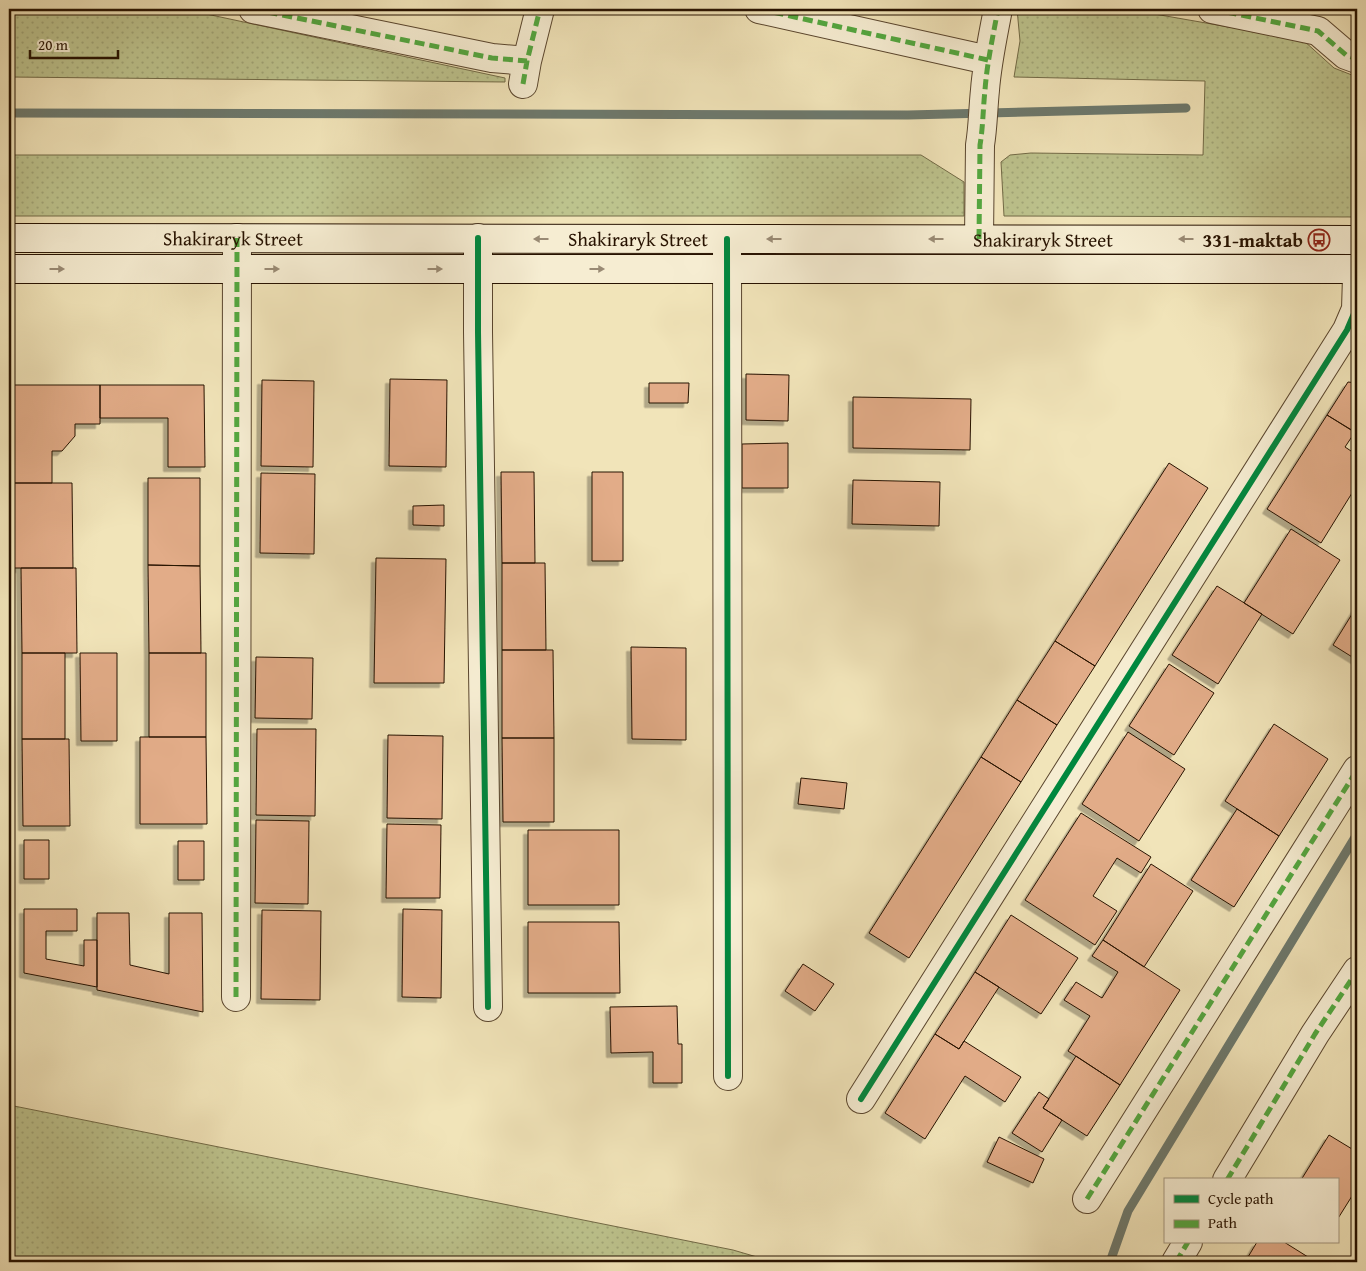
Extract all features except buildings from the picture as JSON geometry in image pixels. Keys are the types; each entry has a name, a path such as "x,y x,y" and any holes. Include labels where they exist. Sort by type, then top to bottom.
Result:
{"street":[{"path":"253,9 492,58 525,73 540,9"},
{"path":"759,9 988,60"},
{"path":"979,239 980,145 983,130 988,60 998,9"},
{"path":"1212,9 1318,31 1346,55 1357,59"},
{"name":"Shakiraryk Street","path":"9,238 1357,240"},
{"path":"236,997 237,238"},
{"path":"478,238 488,1006"},
{"path":"727,239 728,1076"},
{"name":"Shakiraryk Street","path":"9,269 1357,269"},
{"path":"861,1099 1347,330 1356,308 1357,277"},
{"path":"1087,1199 1357,770"},
{"path":"1228,1178 1315,1034 1357,970"},
{"path":"1176,1262 1187,1244"}],"green space":[{"path":"9,9 183,9 505,78 505,82 9,77"},
{"path":"1017,9 1126,9 1303,40 1334,68 1357,77 1357,217 1004,216 1001,162 1010,155 1031,153 1203,155 1205,81 1014,77 1020,41"},
{"path":"9,155 921,155 964,182 964,216 9,216"},
{"path":"9,1105 733,1250 774,1262 9,1262"}],"waterway":[{"path":"9,113 908,115 1186,108"},
{"path":"1110,1262 1128,1211 1357,834"}],"marked path":[{"path":"253,9 492,58 527,61 540,9"},
{"path":"759,9 988,60"},
{"path":"979,239 980,145 987,70 998,9"},
{"path":"1212,9 1318,31 1346,55 1357,59"},
{"path":"523,84 527,61"},
{"path":"236,997 237,238"},
{"path":"1087,1199 1357,770"},
{"path":"1228,1178 1315,1034 1357,971"},
{"path":"1176,1262 1187,1244"}],"cycle path":[{"path":"478,238 488,1007"},
{"path":"727,239 728,1076"},
{"path":"861,1099 1347,330 1356,309 1357,277"}],"place":[{"name":"331-maktab","path":"1319,240"}]}
